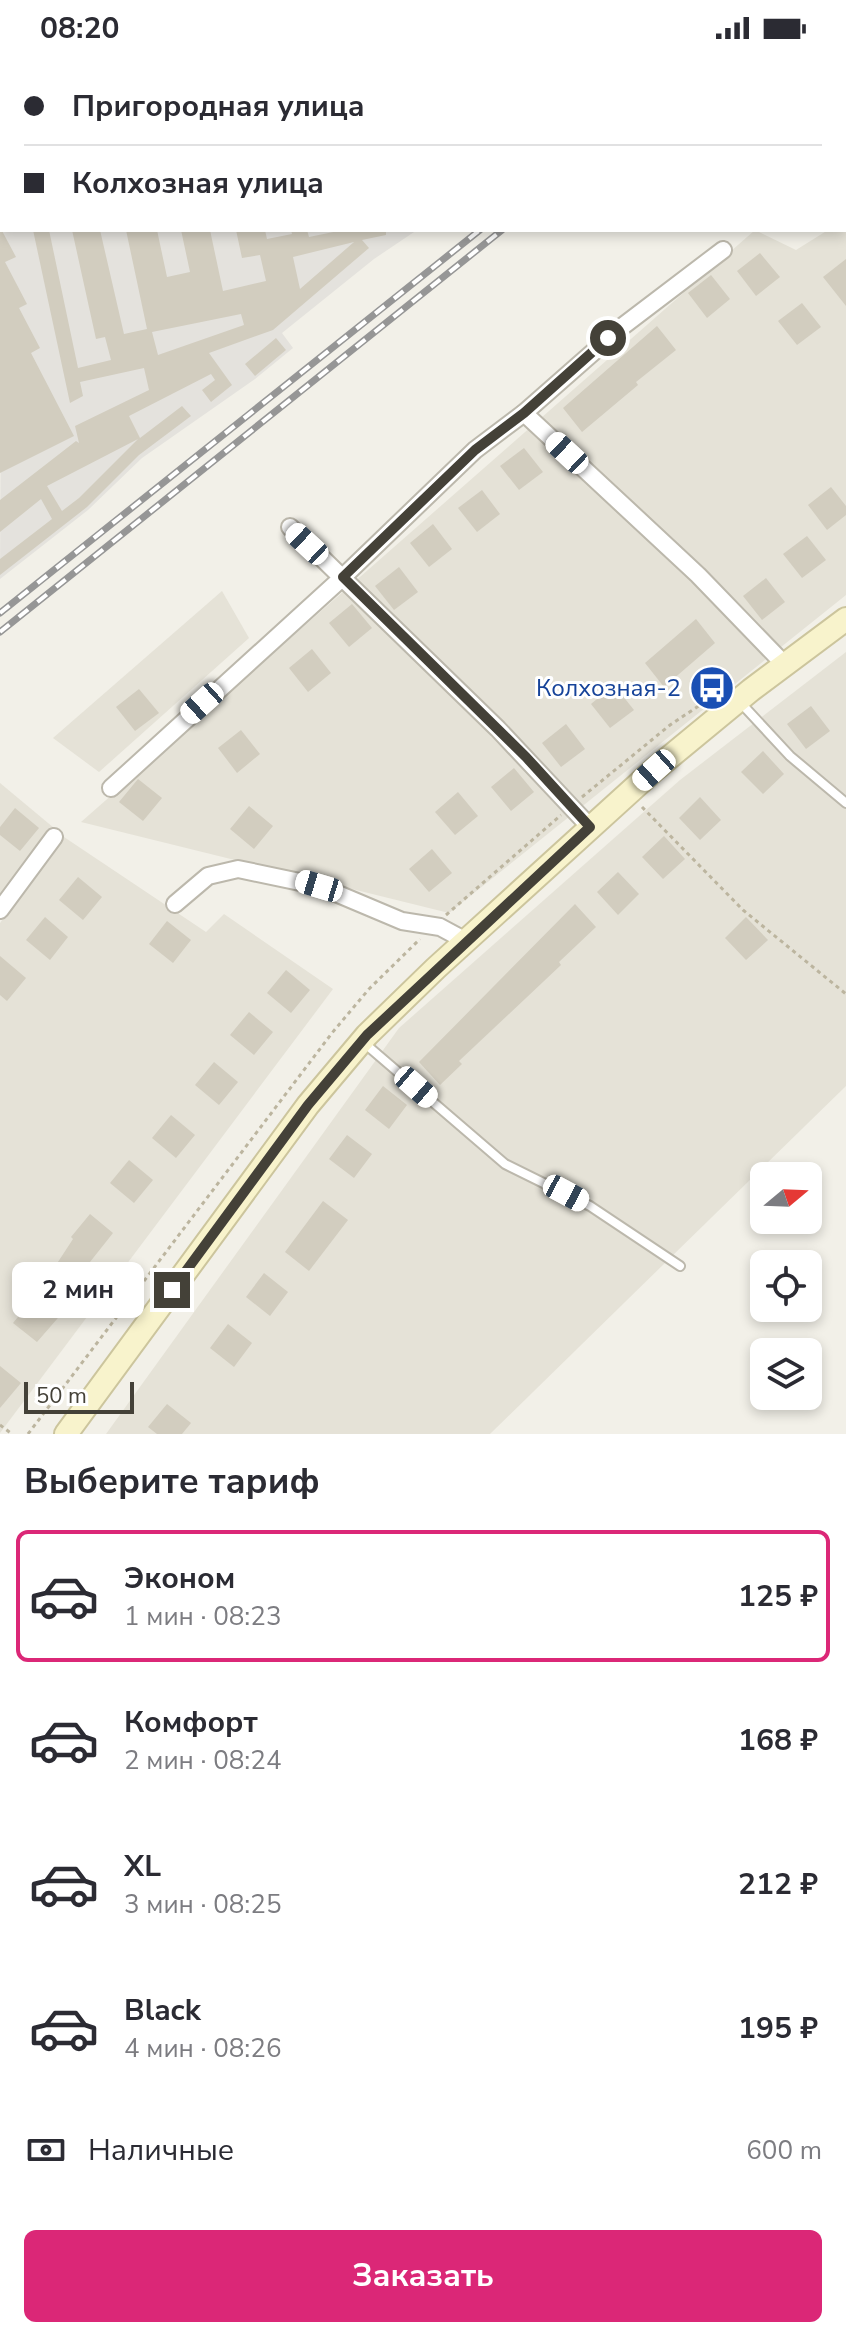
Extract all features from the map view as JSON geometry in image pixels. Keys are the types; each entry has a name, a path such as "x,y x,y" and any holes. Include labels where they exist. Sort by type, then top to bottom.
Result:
{"main road":[{"path":"66,1434 308,1105 362,1041 730,695 785,665 846,619"}],"street":[{"path":"111,788 343,577 466,458 524,413 613,334 723,250"},
{"path":"524,413 698,575 785,665"},
{"path":"290,527 498,729 590,827"},
{"path":"0,910 54,837"},
{"path":"175,904 208,876 238,869 299,880 402,921 452,931 466,941"}],"lane":[{"path":"730,695 790,756 846,803"},
{"path":"362,1041 505,1164 590,1206 680,1266"}],"path":[{"path":"28,1434 332,1033 369,989 433,926 570,806 670,725 730,695"},
{"path":"628,793 743,910 846,994"},
{"path":"0,1425 12,1434"}],"shaded area":[{"path":"2,232 414,232 374,259 282,333 293,348 255,379 142,458 88,510 0,579"},
{"path":"753,232 759,232 796,250 825,232 846,232 846,595 449,913 81,822"},
{"path":"222,591 249,638 99,772 53,738"},
{"path":"846,652 846,1086 768,1162 750,1162 750,1180 490,1434 106,1434 399,1028 680,780"},
{"path":"0,783 54,828 0,897"},
{"path":"64,837 206,932 224,914 333,989 0,1433 0,923"}],"building":[{"path":"0,232 3,232 16,257 5,262 27,304 19,308 40,348 31,353 74,436 0,473"},
{"path":"33,232 49,232 78,368 111,360 105,337 96,339 72,232 100,232 124,334 147,329 126,232 157,232 167,277 190,272 181,232 210,232 223,291 266,281 260,255 242,258 236,232 265,232 267,239 292,232 308,232 309,237 333,232 386,232 386,235 362,240 369,248 273,330 209,353 232,385 211,402 202,390 215,380 211,374 129,416 140,438 182,406 191,416 139,455 87,507 0,575 0,559 52,519 41,499 0,532 0,500 76,441 79,443 75,426 149,390 144,368 80,382 83,396 70,403","holes":["354,242 300,289 293,257","241,314 244,325 158,355 152,332","138,439 79,498 62,511 47,486"]},
{"path":"760,253 780,277 756,296 737,271"},
{"path":"846,259 846,306 823,277"},
{"path":"711,275 730,299 707,318 688,293"},
{"path":"802,303 821,327 797,345 778,321"},
{"path":"657,326 676,350 582,432 563,408"},
{"path":"276,338 286,350 255,376 245,364"},
{"path":"524,448 543,472 519,490 500,466"},
{"path":"831,487 846,506 846,515 827,530 808,505"},
{"path":"482,490 500,514 477,532 458,508"},
{"path":"433,524 452,549 429,567 410,543"},
{"path":"807,536 826,560 802,578 783,554"},
{"path":"399,567 418,592 394,610 375,586"},
{"path":"766,578 785,602 762,620 743,596"},
{"path":"352,604 372,628 349,647 329,623"},
{"path":"696,619 715,643 664,687 645,663"},
{"path":"312,649 331,673 308,692 289,668"},
{"path":"614,685 634,710 610,728 591,704"},
{"path":"139,689 159,713 135,731 116,707"},
{"path":"811,706 830,731 806,749 787,724"},
{"path":"566,724 585,749 561,767 542,743"},
{"path":"241,730 260,754 237,773 218,748"},
{"path":"763,751 784,774 763,794 741,772"},
{"path":"514,768 534,792 511,811 491,787"},
{"path":"138,779 162,798 143,821 119,802"},
{"path":"458,792 478,816 455,835 435,812"},
{"path":"700,797 721,820 700,840 679,818"},
{"path":"249,806 273,826 254,849 230,829"},
{"path":"15,808 39,828 20,851 0,835 0,827"},
{"path":"664,836 685,859 663,879 642,857"},
{"path":"432,849 452,873 429,892 409,869"},
{"path":"618,872 639,894 618,915 597,892"},
{"path":"78,877 102,897 83,920 59,900"},
{"path":"575,904 596,927 559,962 561,965 459,1061 462,1064 440,1085 419,1062"},
{"path":"45,917 68,937 50,960 26,940"},
{"path":"746,917 768,940 746,960 725,938"},
{"path":"167,921 191,940 173,963 149,944"},
{"path":"0,956 26,978 7,1001 0,995"},
{"path":"286,970 310,990 291,1013 267,993"},
{"path":"249,1012 273,1032 254,1055 230,1035"},
{"path":"214,1062 238,1082 219,1105 195,1085"},
{"path":"383,1086 407,1105 389,1129 365,1110"},
{"path":"171,1115 195,1135 176,1158 152,1138"},
{"path":"347,1135 372,1154 354,1178 329,1159"},
{"path":"129,1160 153,1180 134,1203 110,1183"},
{"path":"323,1201 348,1220 309,1271 285,1252"},
{"path":"90,1214 113,1233 86,1267 90,1269 64,1311 37,1342 13,1323 32,1300 42,1308 67,1272 56,1265 73,1239 71,1237"},
{"path":"264,1273 288,1292 270,1316 246,1297"},
{"path":"228,1324 252,1343 234,1367 210,1348"},
{"path":"0,1366 21,1383 0,1408"},
{"path":"167,1404 191,1423 182,1434 157,1434 148,1427"}],"railway":[{"path":"0,613 477,232"},
{"path":"0,632 500,232"}],"place":[{"name":"Колхозная-2","path":"712,688"}],"route":[{"path":"172,1290 308,1105 367,1035 590,827 526,757 343,577 475,450 524,413 608,338"}]}
